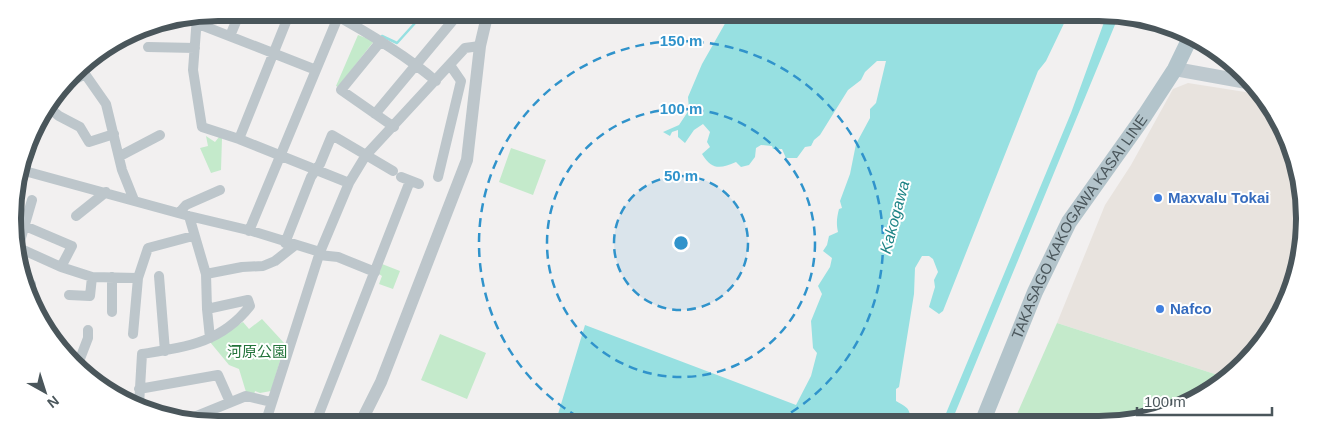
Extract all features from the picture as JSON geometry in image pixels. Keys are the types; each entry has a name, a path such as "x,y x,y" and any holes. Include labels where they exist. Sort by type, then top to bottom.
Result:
{"main road":[{"name":"TAKASAGO KAKOGAWA KASAI LINE","path":"985,416 1035,292 1069,222 1145,115 1175,69 1188,43"},
{"path":"1175,69 1239,80"}],"street":[{"path":"230,36 236,21"},
{"path":"239,139 286,21"},
{"path":"249,231 316,70 332,21"},
{"path":"345,21 381,41 416,64 436,81"},
{"path":"375,114 416,64 456,21"},
{"path":"364,416 381,382 467,160 480,46 486,21"},
{"path":"202,22 230,36 316,70"},
{"path":"197,23 193,70 202,127 239,139 349,183"},
{"path":"381,41 341,90 394,127"},
{"path":"148,46 194,48"},
{"path":"267,416 319,254 349,183 366,155 394,127 465,48 480,46"},
{"path":"438,178 461,80 450,65"},
{"path":"81,77 85,74 106,104 122,170 134,200"},
{"path":"53,111 80,126 89,142 114,134"},
{"path":"120,156 160,135"},
{"path":"206,274 242,267 263,266 275,261 290,244 311,177 332,135 406,178 334,392 320,416"},
{"path":"27,172 249,231 319,254 338,257 375,272"},
{"path":"210,338 206,274 184,215 186,205 220,190"},
{"path":"76,216 106,192"},
{"path":"22,236 32,200"},
{"path":"25,226 72,246 60,267"},
{"path":"137,329 138,278 148,248 193,236"},
{"path":"24,250 60,267 92,277 138,278"},
{"path":"159,276 165,287 165,351"},
{"path":"69,295 90,296 92,277"},
{"path":"112,277 112,312"},
{"path":"139,399 142,354 189,347 210,338 232,326 250,306 248,300 207,309"},
{"path":"80,359 88,338 88,330"},
{"path":"140,389 218,375 230,402"},
{"path":"201,415 246,396 271,402"}],"shaded area":[{"path":"1188,83 1251,93 1263,109 1281,143 1292,180 1296,218 1294,244 1289,270 1281,294 1255,339 1219,375 1057,323 1105,205 1131,165 1173,89"}],"green space":[{"path":"358,35 374,41 338,87 336,86"},
{"path":"206,136 215,142 219,137 222,138 221,170 211,173 200,148 208,146"},
{"path":"511,148 546,160 533,195 499,182"},
{"path":"382,264 400,271 393,289 379,284 382,276 379,274"},
{"name":"河原公園","path":"262,319 285,344 271,391 260,393 255,391 254,395 246,392 239,369 229,365 210,342 243,322 249,329"},
{"path":"1057,323 1219,375 1174,401 1137,412 1098,416 1016,416"},
{"path":"440,334 486,353 467,399 421,380"}],"water":[{"name":"Kakogawa","path":"726,21 1065,21 1046,61 1038,71 943,311 939,314 929,307 935,287 934,280 938,272 933,259 929,256 922,256 915,268 914,294 899,387 896,389 896,401 908,409 910,416 557,416 585,325 796,405 811,376 817,353 813,348 811,321 822,294 818,286 830,267 832,258 823,251 829,236 838,232 839,209 842,208 840,201 850,174 856,144 870,118 870,109 876,103 886,61 877,61 865,72 861,80 848,90 820,135 811,146 805,147 797,158 786,158 782,149 773,149 772,146 761,145 756,148 755,157 749,165 741,167 736,162 721,167 709,163 702,154 710,147 707,142 710,132 703,124 694,130 685,143 678,137 678,130 672,132 670,136 663,132 679,125 689,110 688,97 702,64"},
{"path":"1104,21 1116,22 954,416 945,416 1071,113"}],"waterway":[{"path":"382,36 397,43 417,21"}],"place":[{"name":"Maxvalu Tokai","path":"1158,198"},
{"name":"Nafco","path":"1160,309"}]}
